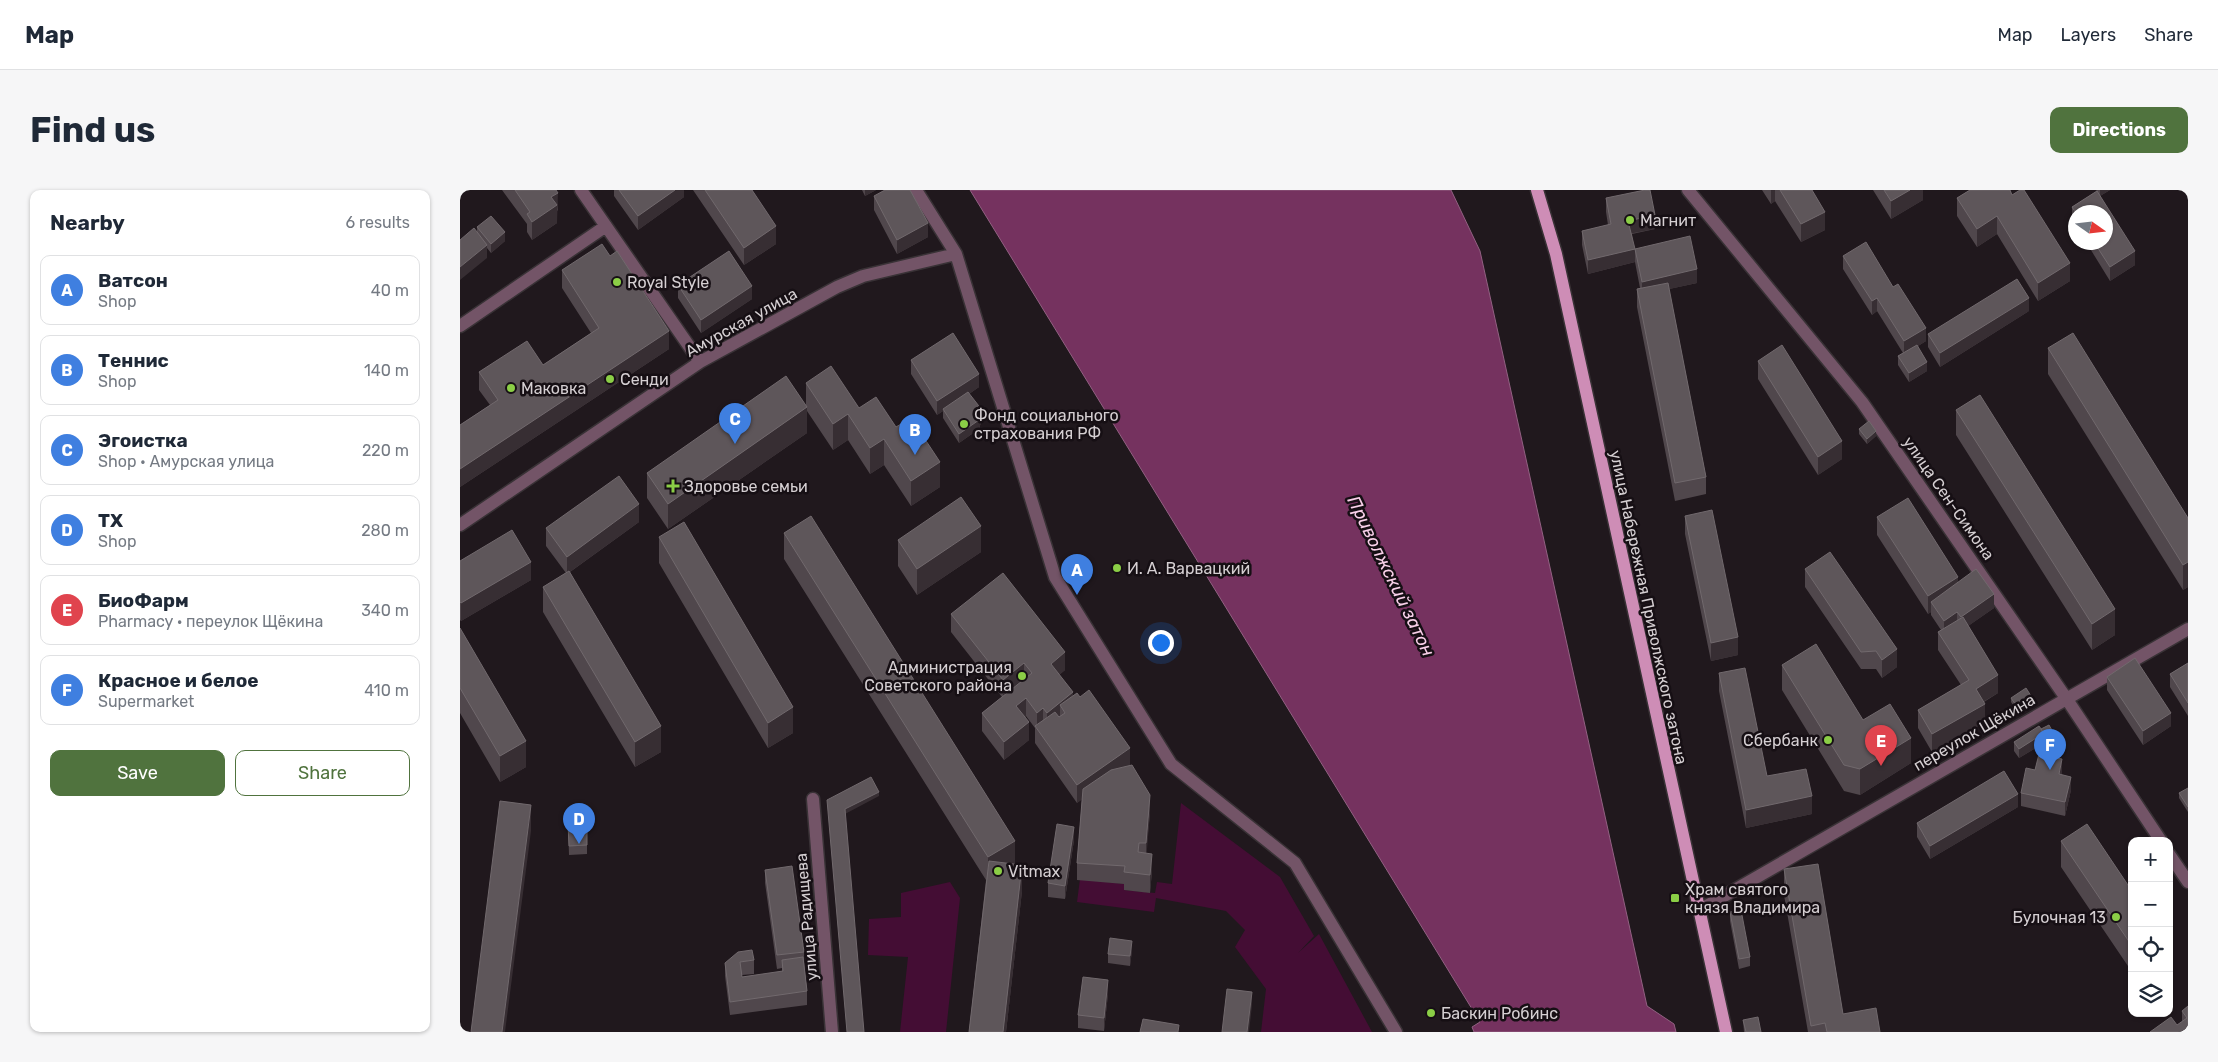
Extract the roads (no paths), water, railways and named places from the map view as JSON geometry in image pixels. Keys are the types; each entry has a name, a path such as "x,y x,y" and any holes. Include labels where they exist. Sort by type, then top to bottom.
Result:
{"main road":[{"name":"улица Набережная Приволжского затона","path":"1537,190 1556,254 1726,1032"}],"street":[{"path":"581,190 700,362"},
{"path":"916,190 956,254 1055,576 1171,764 1295,864 1396,1032"},
{"name":"улица Сен-Симона","path":"1688,190 1862,402 2066,698 2158,837"},
{"path":"460,326 606,226"},
{"name":"Амурская улица","path":"460,525 700,362 837,287 863,276 956,254"},
{"name":"переулок Щёкина","path":"1698,910 2188,628"},
{"name":"улица Радищева","path":"813,799 832,1032"},
{"path":"2173,860 2188,882"}],"water":[{"name":"Приволжский затон","path":"970,190 1451,190 1480,251 1647,1006 1674,1024 1676,1032 1474,1032 1472,1027 1480,1022"}],"place":[{"name":"Магнит","path":"1630,220"},
{"name":"Royal Style","path":"617,282"},
{"name":"Сенди","path":"610,379"},
{"name":"Маковка","path":"511,388"},
{"name":"Фонд социального страхования РФ","path":"964,424"},
{"name":"Эгоистка","path":"735,444"},
{"name":"Теннис","path":"915,455"},
{"name":"Здоровье семьи","path":"673,486"},
{"name":"И. А. Варвацкий","path":"1117,568"},
{"name":"Ватсон","path":"1077,595"},
{"name":"Администрация Советского района","path":"1022,676"},
{"name":"Сбербанк","path":"1828,740"},
{"name":"БиоФарм","path":"1881,766"},
{"name":"Красное и белое","path":"2050,770"},
{"name":"ТХ","path":"579,844"},
{"name":"Vitmax","path":"998,871"},
{"name":"Храм святого князя Владимира","path":"1675,898"},
{"name":"Булочная 13","path":"2116,917"},
{"name":"Баскин Робинс","path":"1431,1013"}]}
